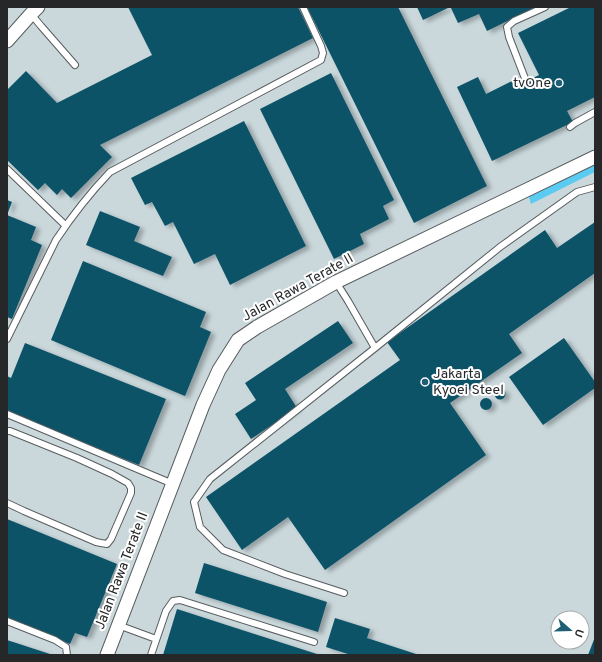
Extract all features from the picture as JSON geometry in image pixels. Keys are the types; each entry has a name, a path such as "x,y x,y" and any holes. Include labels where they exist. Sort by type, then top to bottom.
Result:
{"street":[{"path":"7,41 35,10"},
{"name":"Jalan Rawa Terate II","path":"106,655 203,405 219,370 238,340 257,327 336,282 595,157"}],"lane":[{"path":"7,339 56,240 65,225 110,172 320,60 323,53 321,46 302,7"},
{"path":"526,81 509,37 507,27 514,21 544,7"},
{"path":"35,10 41,26 75,65"},
{"path":"570,127 575,122 595,112"},
{"path":"7,168 65,225"},
{"path":"344,593 285,574 223,550 200,527 194,502 210,479 500,247 577,192 595,187"},
{"path":"336,282 375,348"},
{"path":"7,414 173,484"},
{"path":"7,431 77,458 118,477 128,483 131,488 111,539 107,544 96,542 7,503"},
{"path":"151,655 166,611 173,601 180,600 314,642"},
{"path":"7,621 55,640 66,647 67,655"},
{"path":"118,624 156,639"}],"shaded area":[{"path":"7,7 595,7 595,655 7,655"},
{"path":"595,158 595,172 531,204 527,190"}],"building":[{"path":"128,7 298,7 313,38 100,145 112,157 71,198 62,189 57,195 45,183 38,190 7,160 7,90 26,71 57,103 152,55"},
{"path":"307,7 398,7 487,186 414,223"},
{"path":"417,7 450,7 423,20"},
{"path":"536,7 487,31 479,14 458,23 451,8"},
{"name":"tvOne","path":"571,7 595,7 595,97 567,111 573,122 492,161 457,87 478,77 486,94 516,79 519,85 539,75 518,33"},
{"path":"331,73 394,200 383,206 389,219 360,234 364,244 334,259 260,109"},
{"path":"244,121 306,246 230,285 215,254 194,264 173,222 165,226 152,202 145,205 131,178"},
{"path":"7,200 12,202 7,215"},
{"path":"100,211 140,227 134,241 172,257 163,276 86,245"},
{"path":"7,215 36,227 31,240 42,245 12,319 7,317"},
{"name":"Jakarta Kyoei Steel","path":"595,222 595,273 509,334 522,353 450,403 486,455 325,570 288,517 242,550 206,497 400,360 387,342 545,230 557,248"},
{"path":"83,261 206,312 200,327 211,332 185,396 51,340"},
{"path":"338,321 353,343 285,389 297,408 251,439 235,414 256,400 245,383"},
{"path":"564,338 595,382 595,388 543,425 509,377"},
{"path":"25,343 166,399 139,465 7,412 7,376 11,378"},
{"path":"498,389 502,389 504,390 504,398 498,399 495,396 495,392"},
{"path":"486,398 490,400 492,404 490,408 486,410 482,408 480,404 482,400"},
{"path":"7,519 117,564 87,637 75,633 70,644 7,618"},
{"path":"204,563 327,602 318,632 195,593"},
{"path":"177,609 320,655 163,655"},
{"path":"335,618 370,629 367,638 419,655 351,655 326,647"},
{"path":"595,637 595,655 588,655"},
{"path":"7,640 53,655 7,655"}],"place":[{"name":"tvOne","path":"559,83"},
{"name":"Jakarta Kyoei Steel","path":"425,382"}]}
